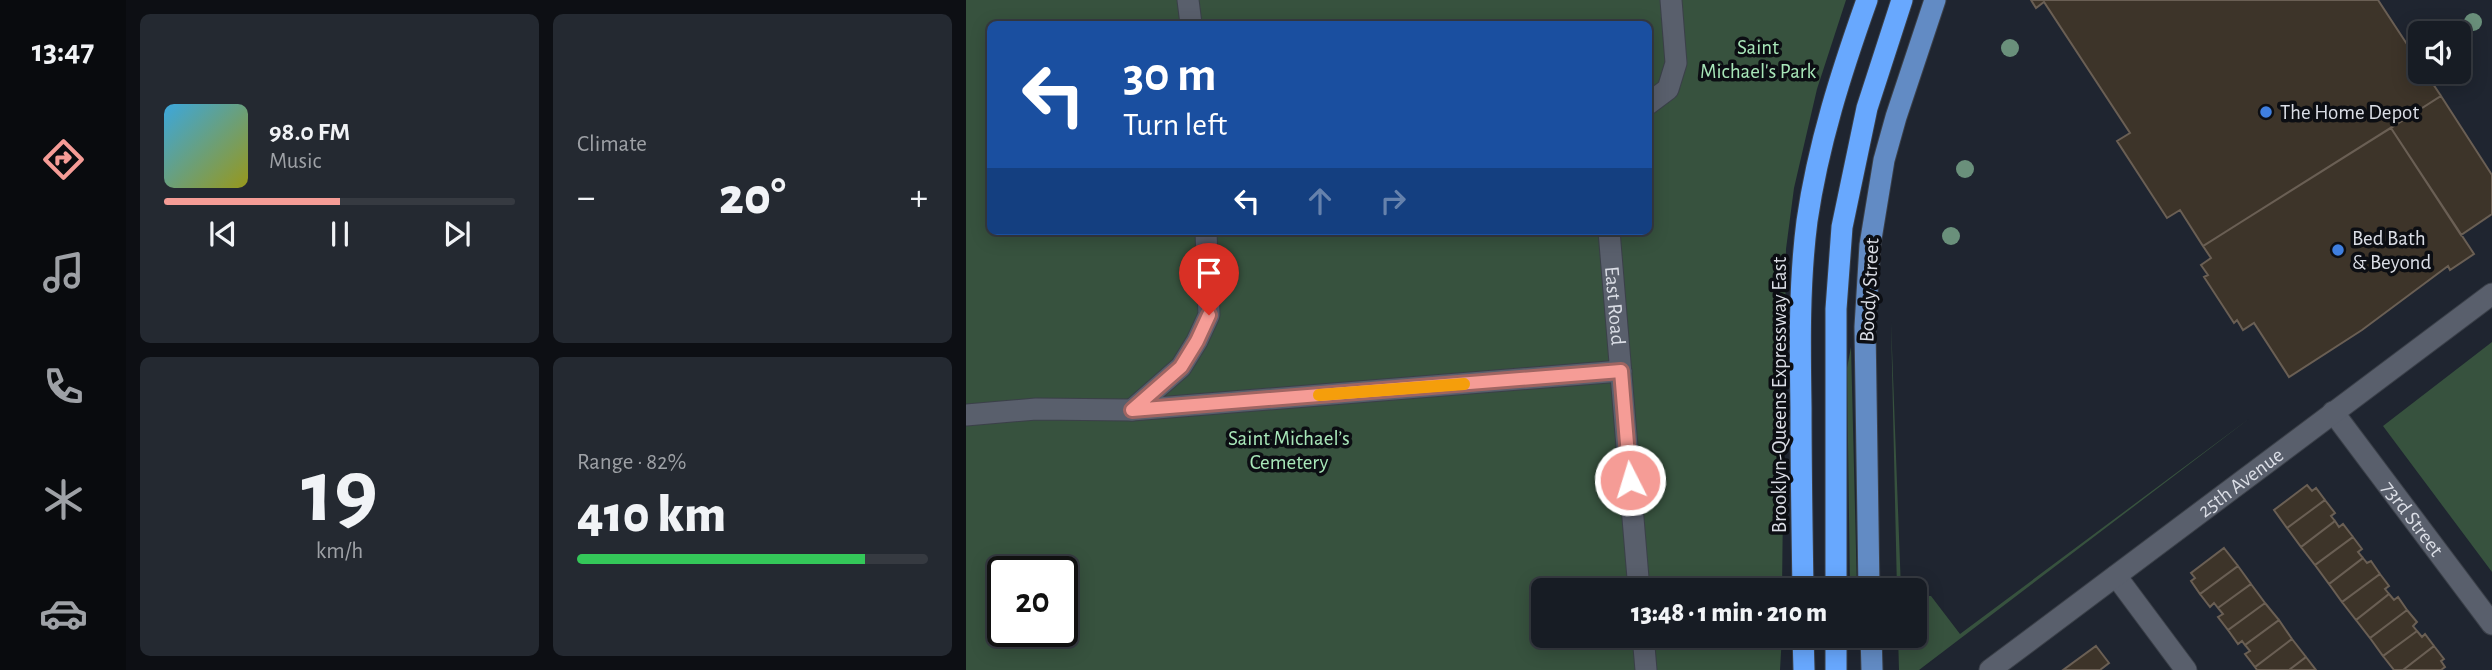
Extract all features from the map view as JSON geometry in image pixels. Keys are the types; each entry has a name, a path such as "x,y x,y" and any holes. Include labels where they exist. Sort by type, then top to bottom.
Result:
{"highway":[{"path":"1836,578 1836,309 1842,227 1867,108 1902,0"},
{"name":"Brooklyn-Queens Expressway East","path":"1803,578 1800,345 1804,253 1822,141 1866,2"},
{"path":"1803,670 1804,648"},
{"path":"1836,648 1836,670"}],"main road":[{"name":"Boody Street","path":"1869,578 1865,327 1870,245 1884,160 1935,0"},
{"path":"1871,648 1872,670"}],"street":[{"path":"1188,0 1191,21"},
{"path":"1652,101 1668,89 1676,63 1671,0"},
{"path":"1132,410 1181,367 1209,315 1206,235"},
{"name":"East Road","path":"1609,235 1638,578"},
{"name":"25th Avenue","path":"1990,670 2492,294"},
{"path":"966,415 1036,409 1132,410 1621,371"},
{"name":"73rd Street","path":"2333,412 2492,625"},
{"path":"2116,576 2186,670"},
{"path":"1644,648 1646,670"}],"green space":[{"name":"Saint Michael’s Cemetery","path":"966,0 1846,0 1817,89 1794,188 1786,249 1782,578 1531,578 1531,648 1781,648 1780,670 966,670"},
{"path":"1891,322 1901,578 1897,578"},
{"path":"2492,342 2492,572 2383,426"},
{"path":"1851,347 1857,578 1850,578 1847,368"},
{"path":"2250,418 1919,670 1899,670 1898,648 1927,648 1927,596 1931,596 1960,634"}],"building":[{"name":"The Home Depot","path":"2031,0 2378,0 2408,46 2408,84 2433,84 2441,96 2203,246 2180,210 2167,218 2117,141 2130,133 2044,2 2036,8"},
{"path":"2441,96 2492,175 2492,214 2461,235 2391,128"},
{"name":"Bed Bath & Beyond","path":"2391,128 2474,254 2450,270 2448,266 2362,330 2289,377 2254,323 2243,330 2237,320 2234,323 2204,277 2208,275 2201,265 2211,258 2203,246"},
{"path":"2307,485 2312,491 2316,488 2325,500 2287,528 2274,510"},
{"path":"2325,500 2335,513 2331,516 2335,521 2301,547 2287,528"},
{"path":"2335,521 2339,527 2343,524 2353,537 2315,565 2301,547"},
{"path":"2353,537 2362,549 2358,552 2363,558 2329,584 2315,565"},
{"path":"2224,548 2238,566 2200,594 2191,581 2195,578 2191,573"},
{"path":"2363,558 2367,563 2371,561 2380,574 2342,602 2329,584"},
{"path":"2238,566 2251,584 2218,608 2214,603 2210,607 2200,594"},
{"path":"2380,574 2389,586 2385,589 2389,594 2356,620 2342,602"},
{"path":"2251,584 2265,603 2228,630 2218,617 2223,614 2218,608"},
{"path":"2389,594 2394,600 2398,597 2407,610 2370,638 2356,620"},
{"path":"2265,603 2279,620 2245,645 2242,641 2238,644 2228,630"},
{"path":"2407,610 2417,622 2413,626 2417,631 2383,656 2370,638"},
{"path":"2279,620 2292,639 2255,667 2245,654 2250,651 2245,645"},
{"path":"2417,631 2422,637 2425,634 2434,646 2403,670 2394,670 2383,656"},
{"path":"2292,639 2306,657 2289,670 2257,670 2255,667"},
{"path":"2096,646 2109,663 2100,670 2063,670"},
{"path":"2434,646 2444,659 2441,661 2445,667 2441,670 2403,670"},
{"path":"2306,657 2316,670 2289,670"}],"slow traffic":[{"path":"1319,395 1464,384"}],"place":[{"name":"The Home Depot","path":"2266,112"},
{"name":"Bed Bath & Beyond","path":"2338,250"}],"route":[{"path":"1209,315 1181,367 1132,410 1621,371 1630,480"}],"park label":[{"name":"Saint Michael's Park","path":"1758,59"}]}
